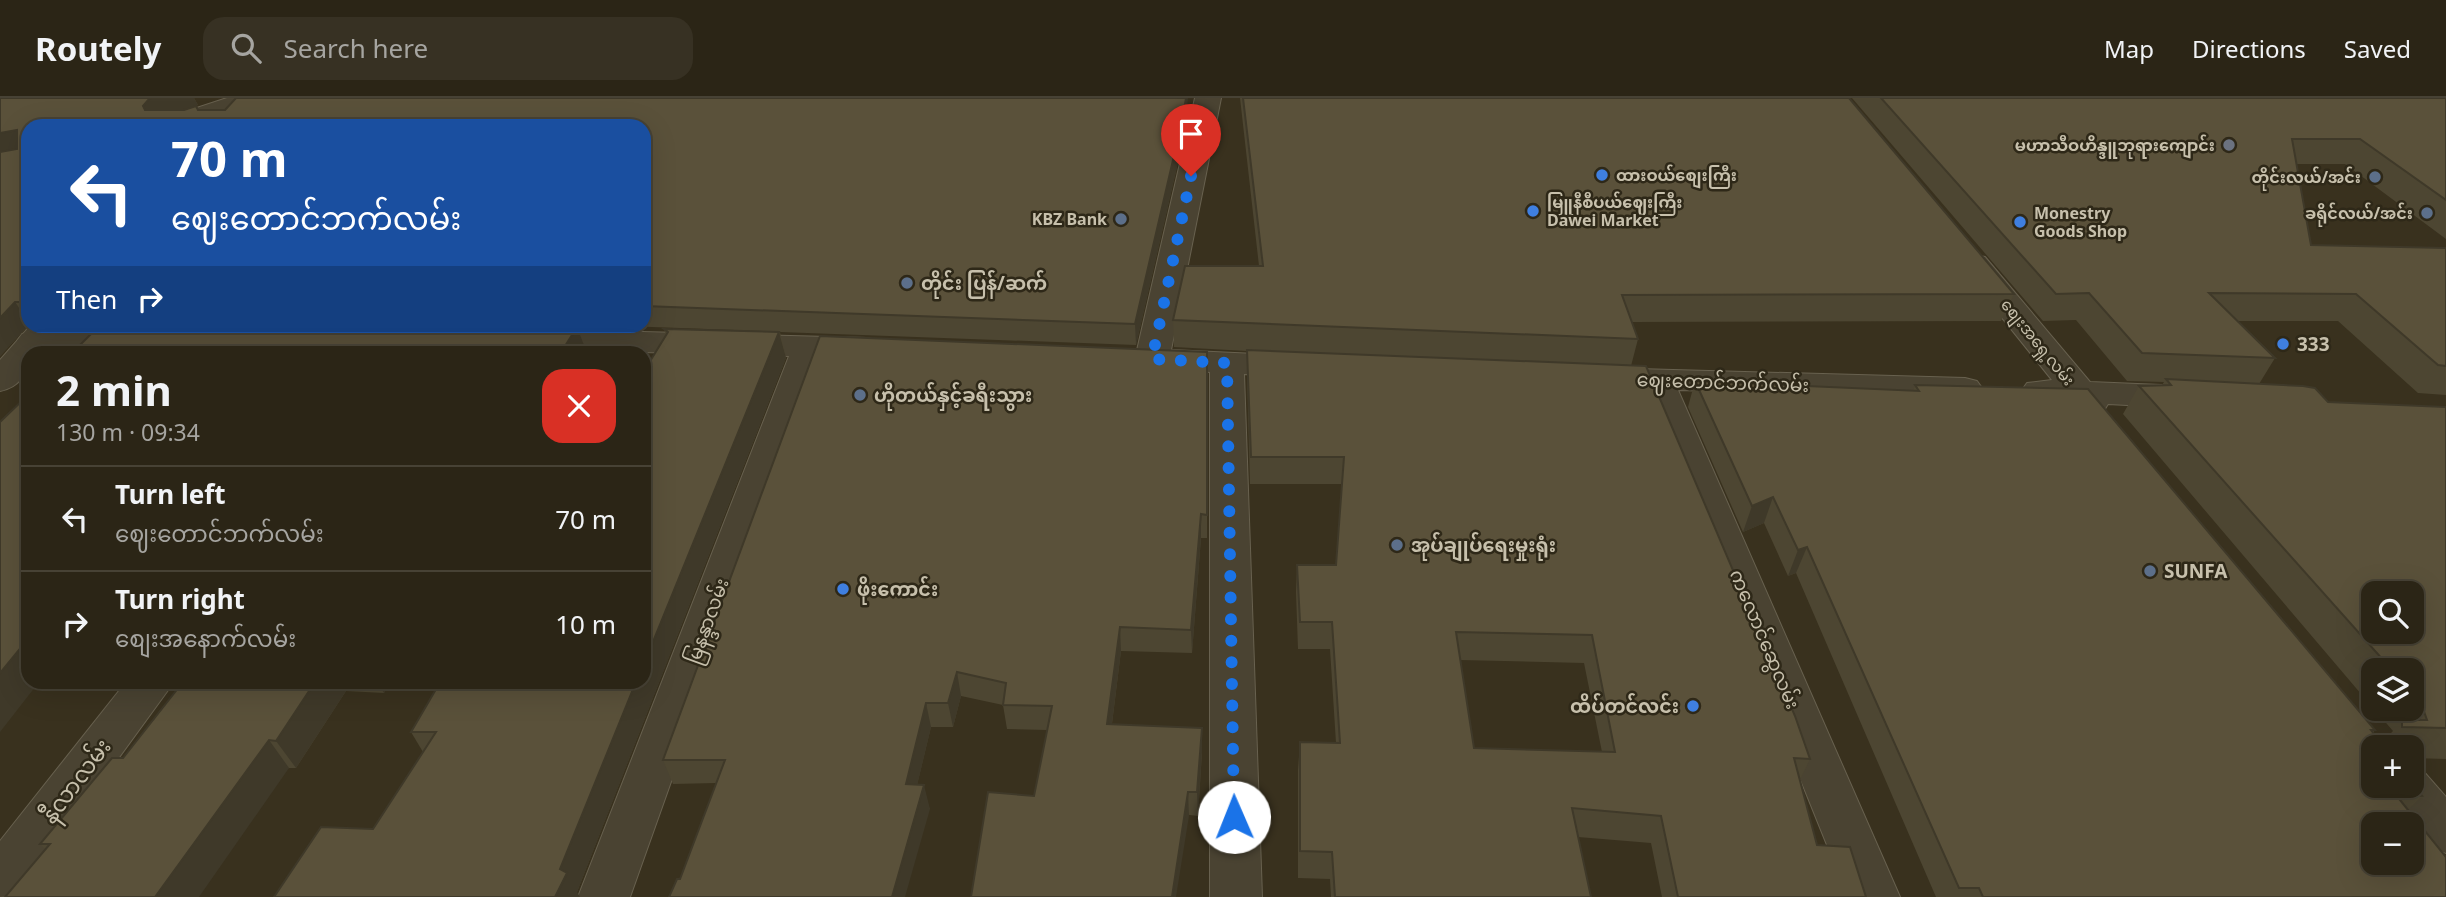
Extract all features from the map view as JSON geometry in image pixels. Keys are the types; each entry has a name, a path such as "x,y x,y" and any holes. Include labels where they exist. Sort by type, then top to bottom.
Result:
{"street":[{"path":"1208,98 1139,359 1338,368"},
{"path":"189,119 245,99"},
{"path":"227,119 245,99"},
{"name":"စျေးအရှေ့လမ်း","path":"1958,245 2114,434"},
{"path":"41,333 173,335"},
{"path":"499,339 892,349"},
{"name":"မြနန္ဒာလမ်း","path":"604,897 810,345"},
{"path":"0,381 21,356"},
{"path":"1227,363 1236,897"},
{"name":"ဈေးတောင်ဘက်လမ်း","path":"1573,377 2006,389 2215,398"},
{"name":"ကလောင်ဆွေလမ်း","path":"1656,380 1874,897"},
{"name":"နီလာလမ်း","path":"0,880 147,689"},
{"path":"2417,798 2446,832"}],"building":[{"path":"0,98 151,98 143,106 145,110 184,110 196,106 198,110 225,110 236,98 1186,98 1135,324 651,306 651,119 21,119 21,302 15,302 0,318 0,152 17,149 17,130 0,133"},
{"name":"မြူနီစီပယ်ဈေးကြီး Dawei Market","path":"1243,98 1849,98 2014,294 1622,295 1638,339 1173,320 1185,266 1263,266"},
{"path":"1881,98 2446,98 2446,200 2360,139 2292,139 2311,245 2446,248 2446,366 2438,365 2356,294 2209,293 2275,358 2142,353 2089,293 2056,294"},
{"path":"664,329 779,332 651,647 651,360 668,332"},
{"path":"92,333 573,333 565,346 79,346"},
{"path":"820,336 1207,352 1207,515 1201,514 1191,630 1120,627 1107,724 1202,728 1197,792 1188,792 1172,897 971,897 988,792 1034,796 1052,706 1003,705 1006,683 957,672 948,703 926,703 906,784 924,785 892,897 669,897 677,879 680,879 725,760 663,760"},
{"path":"1247,350 1646,366 1795,716 1810,759 1794,758 1817,845 1850,847 1866,897 1678,897 1661,816 1572,808 1591,897 1335,897 1332,852 1300,851 1300,742 1340,743 1332,622 1300,622 1297,565 1336,565 1344,457 1251,457","holes":["1456,632 1592,635 1615,752 1474,748"]},
{"path":"2166,379 2303,386 2315,388 2328,402 2446,407 2446,728 2402,727 2402,721 2427,720 2424,712 2424,658 2381,658 2369,644 2424,644 2424,581 2361,581 2361,635 2139,386 2171,385"},
{"path":"1695,381 1919,391 1915,385 2088,389 2361,713 2361,721 2367,721 2375,730 2371,730 2375,735 2361,735 2361,798 2398,798 2410,812 2361,812 2361,875 2424,875 2424,830 2446,857 2446,897 1983,897 1979,888 1959,888 1807,547 1798,550 1773,497 1752,506"},
{"path":"21,402 21,648 0,673 0,422"},
{"path":"177,689 310,689 276,741 269,740 155,897 5,897 50,844 40,844 112,758 123,758"},
{"path":"436,689 633,689 560,869 567,873 555,897 274,897 321,827 373,829 436,732 411,732"}],"place":[{"name":"မဟာသီဝဟိန္ဒူဘုရားကျောင်း","path":"2229,145"},
{"name":"ထားဝယ်စျေးကြီး","path":"1602,175"},
{"name":"တိုင်းလယ်/အင်း","path":"2375,177"},
{"name":"မြူနီစီပယ်ဈေးကြီး Dawei Market","path":"1533,211"},
{"name":"ခရိုင်လယ်/အင်း","path":"2427,213"},
{"name":"KBZ Bank","path":"1121,219"},
{"name":"Monestry Goods Shop","path":"2020,222"},
{"name":"တိုင်း ပြန်/ဆက်","path":"907,283"},
{"name":"333","path":"2283,344"},
{"name":"ဟိုတယ်နှင့်ခရီးသွား","path":"860,395"},
{"name":"အုပ်ချုပ်ရေးမှုးရုံး","path":"1397,545"},
{"name":"SUNFA","path":"2150,571"},
{"name":"ဖိုးကောင်း","path":"843,589"},
{"name":"ထိပ်တင်လင်း","path":"1693,706"}],"route":[{"path":"1191,176 1152,359 1227,363 1234,817"}]}
